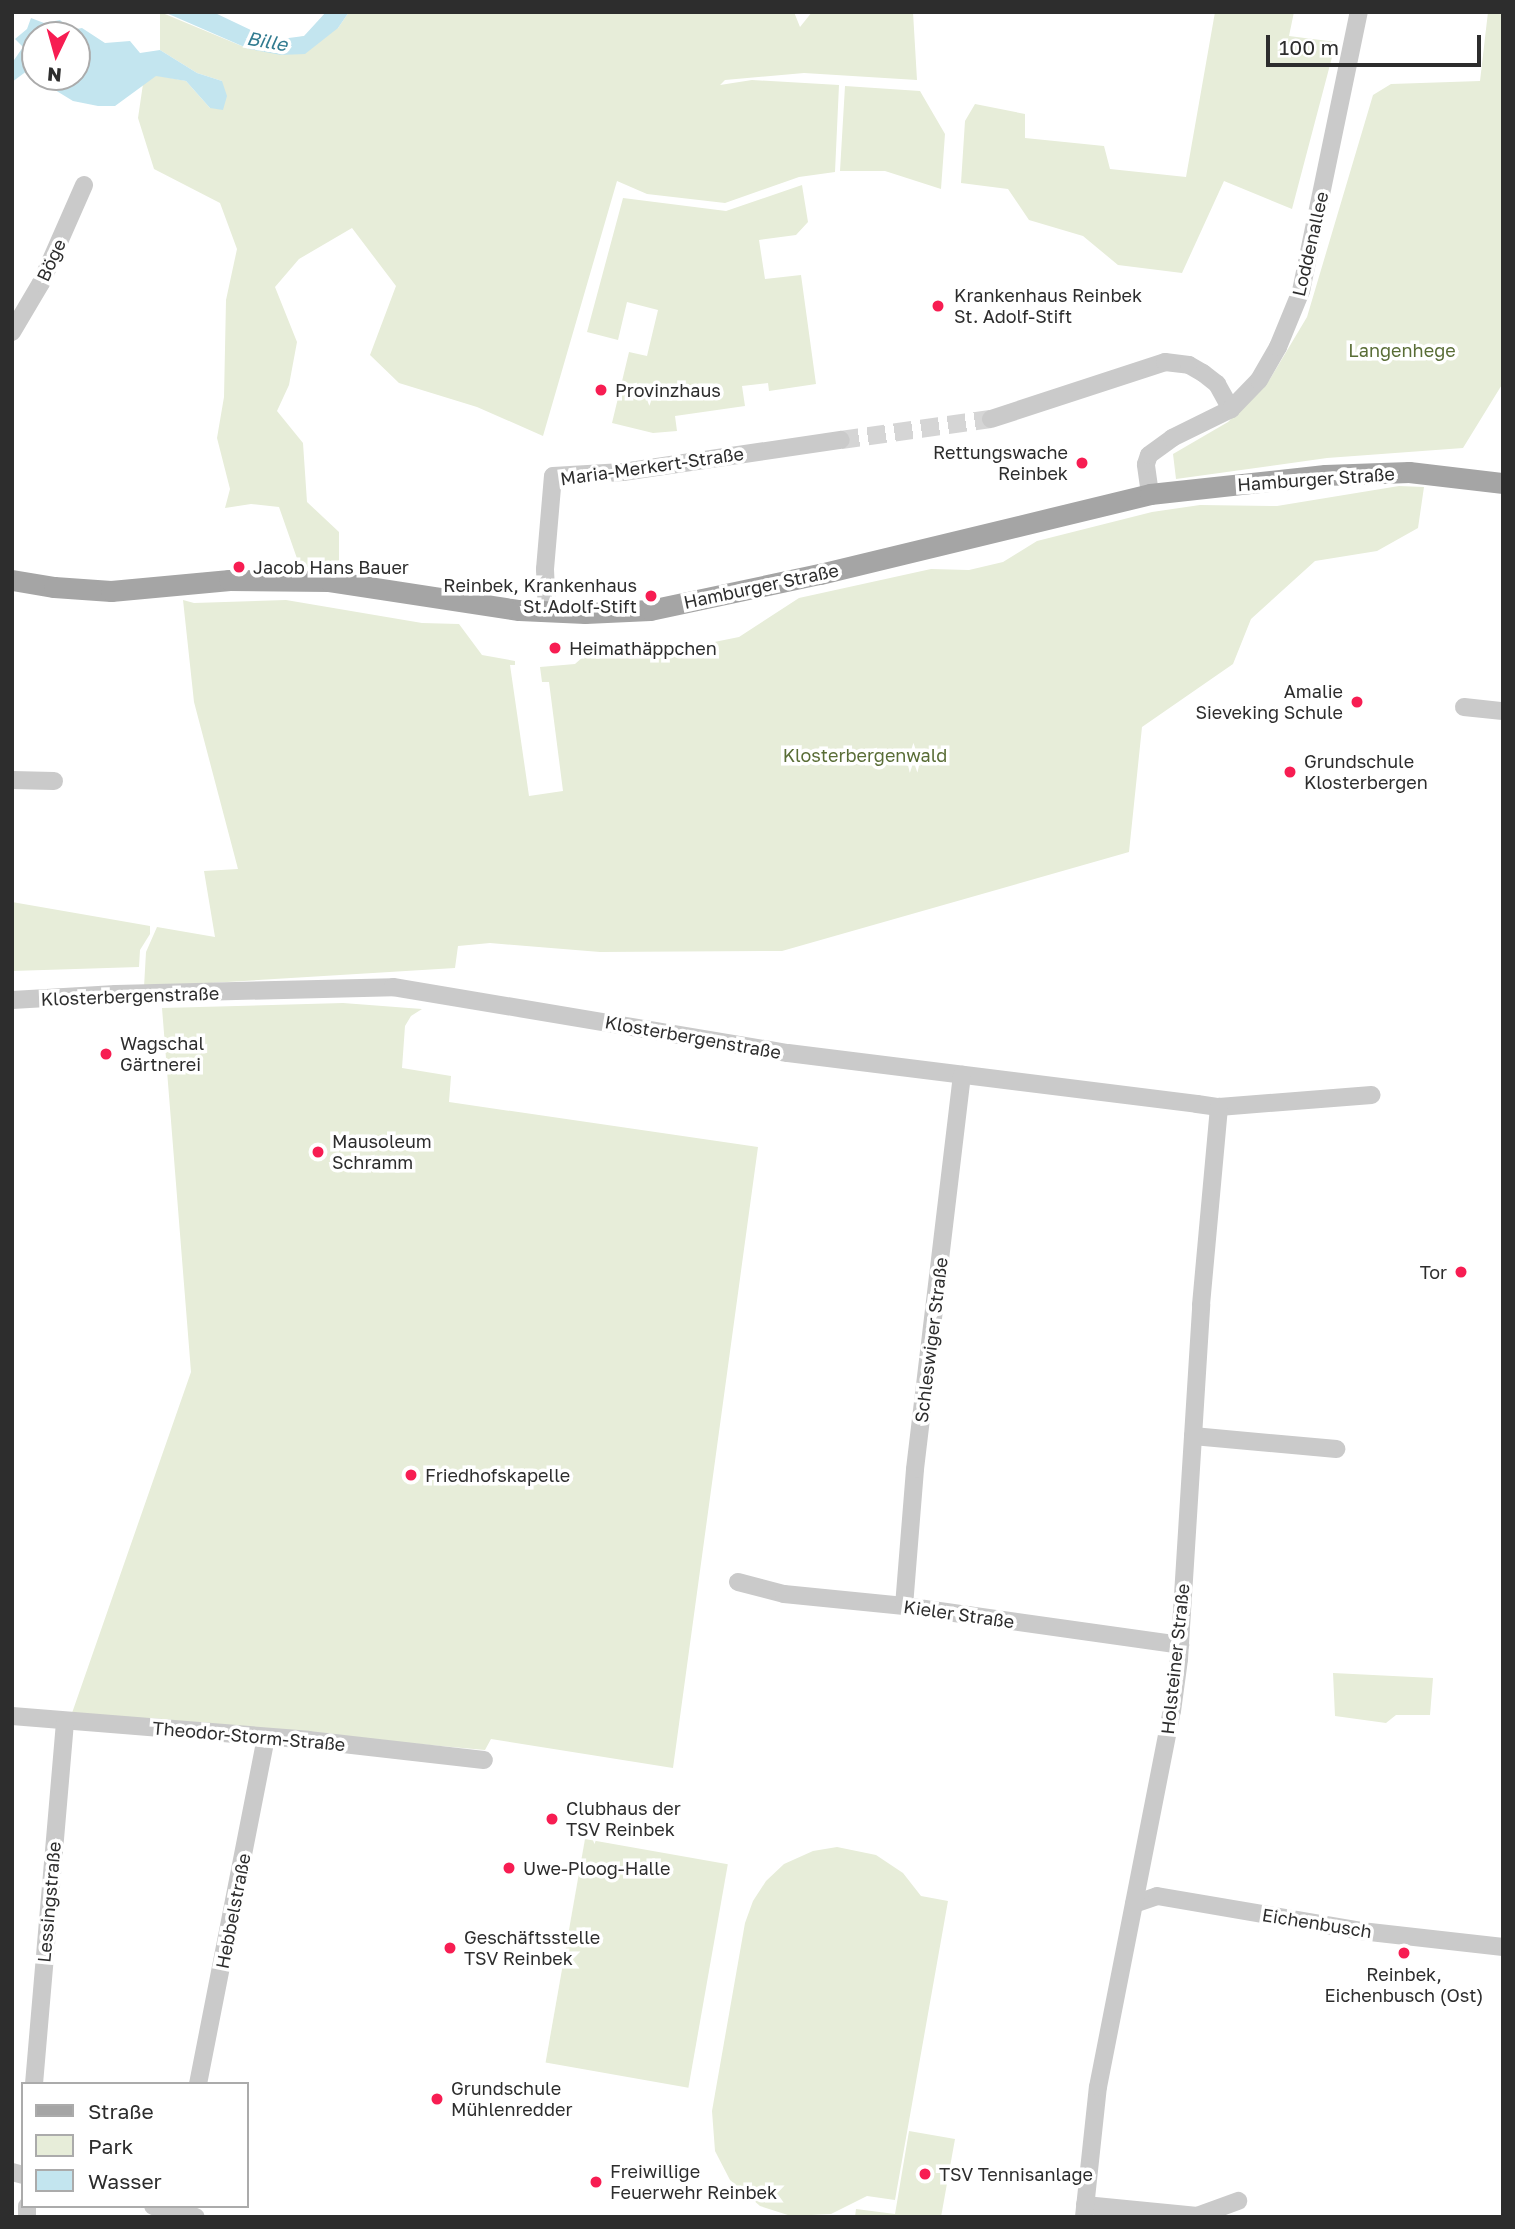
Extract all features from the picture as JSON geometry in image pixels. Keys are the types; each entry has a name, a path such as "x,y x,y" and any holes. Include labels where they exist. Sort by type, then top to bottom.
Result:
{"main road":[{"name":"Hamburger Straße","path":"12,580 54,587 111,591 229,580 329,581 547,612 650,610 820,575 1150,495 1325,475 1409,472 1503,484"}],"street":[{"name":"Loddenallee","path":"1150,495 1146,464 1149,455 1172,438 1231,409 1259,380 1278,347 1301,292 1359,12"},
{"name":"Böge","path":"12,332 41,283 84,185"},
{"path":"991,419 1165,362 1189,365 1203,373 1217,384 1231,409"},
{"name":"Maria-Merkert-Straße","path":"547,612 545,569 554,476 624,472 841,440"},
{"path":"1464,706 1503,711"},
{"path":"12,780 54,781"},
{"name":"Klosterbergenstraße","path":"12,1000 116,993 393,987 789,1053 1219,1107 1372,1094"},
{"name":"Schleswiger Straße","path":"904,1606 917,1456 962,1075"},
{"name":"Holsteiner Straße","path":"1219,1107 1192,1436 1180,1645 1172,1712 1098,2087 1084,2211 1197,2216 1238,2201"},
{"path":"1192,1436 1336,1449"},
{"name":"Kieler Straße","path":"738,1581 784,1594 904,1606 1180,1645"},
{"name":"Theodor-Storm-Straße","path":"12,1716 484,1760"},
{"name":"Lessingstraße","path":"34,2082 65,1721"},
{"name":"Hebbelstraße","path":"198,2082 266,1738"},
{"name":"Eichenbusch","path":"1134,1904 1146,1897 1167,1897 1362,1931 1503,1947"},
{"path":"166,2208 196,2217"}],"green space":[{"path":"160,12 249,49 338,28 349,12 794,12 800,27 812,12 913,12 917,80 804,73 725,80 720,85 752,80 839,85 835,172 799,177 725,203 647,194 617,181 543,436 477,407 399,383 370,355 396,286 352,228 299,259 275,287 297,342 289,385 277,411 303,443 307,502 339,532 339,567 300,567 279,507 251,504 225,508 230,489 217,438 224,397 226,300 237,249 220,203 154,169 138,118 143,84 156,75 186,81 210,108 222,81 197,73 160,50"},
{"path":"1215,12 1294,12 1289,36 1336,42 1292,209 1224,181 1182,273 1118,265 1083,236 1029,220 1008,189 961,183 965,121 975,104 1025,114 1025,138 1104,146 1110,169 1186,177"},
{"name":"Langenhege","path":"1488,12 1503,12 1503,383 1463,448 1327,458 1176,479 1173,454 1228,422 1270,379 1307,317 1373,95 1391,84 1480,81"},
{"path":"845,86 920,91 945,134 941,189 885,171 840,171"},
{"path":"802,185 808,222 796,235 759,240 765,279 801,275 816,384 769,391 768,383 742,386 745,406 675,416 677,431 653,433 612,423 629,352 647,356 658,310 627,302 618,340 587,332 623,198 726,211"},
{"name":"Klosterbergenwald","path":"1399,486 1424,487 1418,528 1377,551 1315,561 1251,619 1233,664 1142,727 1129,852 782,951 600,952 490,943 458,946 455,968 144,987 146,952 157,927 215,937 204,871 238,869 194,702 183,600 194,603 286,600 422,623 459,624 482,655 515,661 515,665 510,665 529,796 563,791 549,682 542,682 540,667 575,664 584,656 645,656 739,637 799,598 931,569 969,570 1003,562 1037,541 1152,512 1200,505 1277,506"},
{"path":"12,902 150,926 150,934 140,950 139,967 12,971"},
{"path":"343,1003 422,1009 411,1016 405,1026 402,1068 451,1076 449,1102 758,1147 673,1768 491,1739 485,1750 72,1713 191,1372 162,1008"},
{"path":"1333,1673 1433,1678 1430,1715 1396,1715 1386,1723 1335,1716"},
{"path":"585,1839 728,1864 688,2088 546,2063"},
{"path":"837,1847 876,1855 903,1873 921,1896 948,1901 895,2200 867,2196 831,2214 791,2216 760,2206 730,2180 715,2151 712,2111 745,1923 753,1901 766,1881 784,1864 813,1851"},
{"name":"TSV Tennisanlage","path":"909,2131 955,2139 941,2217 855,2217 856,2209 895,2214"}],"water":[{"name":"Bille","path":"164,12 213,12 255,32 281,39 304,36 326,12 349,12 338,28 305,54 281,55 249,49"},
{"path":"21,34 21,45 15,39"},
{"path":"91,34 105,43 130,41 140,53 160,50 197,73 222,81 227,96 223,110 210,108 186,81 156,76 115,106 73,101 57,91 91,91"},
{"path":"21,50 21,75 12,82 12,63"}],"tunnel":[{"path":"841,440 991,419"}],"place":[{"name":"Krankenhaus Reinbek St. Adolf-Stift","path":"938,306"},
{"name":"Provinzhaus","path":"601,390"},
{"name":"Rettungswache Reinbek","path":"1082,463"},
{"name":"Jacob Hans Bauer","path":"239,567"},
{"name":"Reinbek, Krankenhaus St.Adolf-Stift","path":"651,596"},
{"name":"Heimathäppchen","path":"555,648"},
{"name":"Amalie Sieveking Schule","path":"1357,702"},
{"name":"Grundschule Klosterbergen","path":"1290,772"},
{"name":"Wagschal Gärtnerei","path":"106,1054"},
{"name":"Mausoleum Schramm","path":"318,1152"},
{"name":"Tor","path":"1461,1272"},
{"name":"Friedhofskapelle","path":"411,1475"},
{"name":"Clubhaus der TSV Reinbek","path":"552,1819"},
{"name":"Uwe-Ploog-Halle","path":"509,1868"},
{"name":"Geschäftsstelle TSV Reinbek","path":"450,1948"},
{"name":"Reinbek, Eichenbusch (Ost)","path":"1404,1953"},
{"name":"Grundschule Mühlenredder","path":"437,2099"},
{"name":"TSV Tennisanlage","path":"925,2174"},
{"name":"Freiwillige Feuerwehr Reinbek","path":"596,2182"}]}
